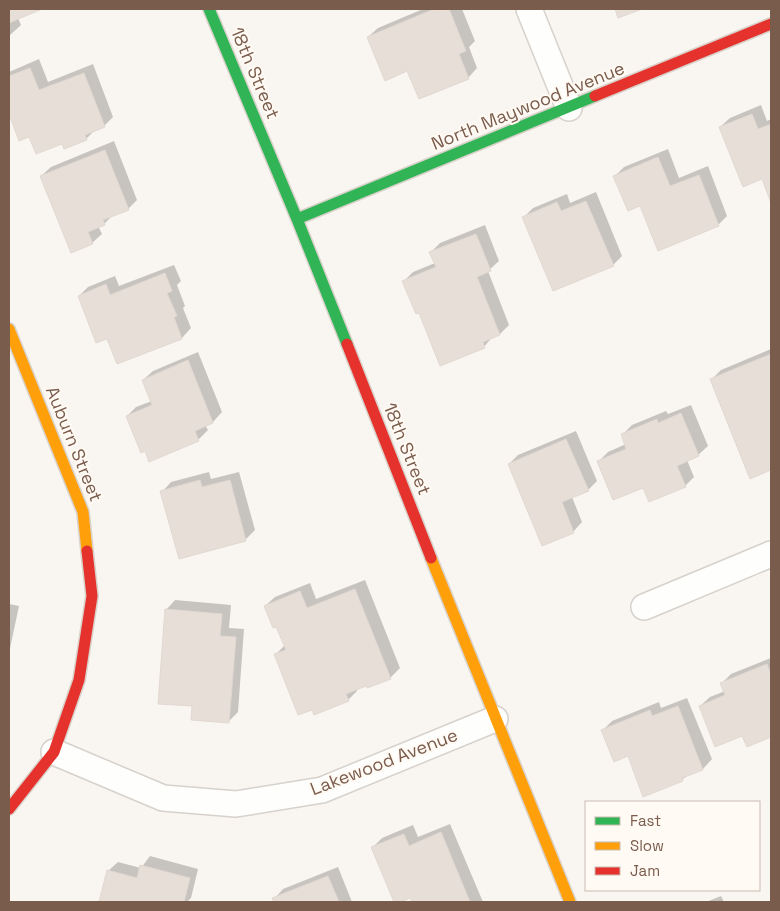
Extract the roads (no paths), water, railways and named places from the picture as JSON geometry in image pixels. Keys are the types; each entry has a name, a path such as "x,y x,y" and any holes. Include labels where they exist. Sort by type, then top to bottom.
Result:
{"street":[{"name":"18th Street","path":"210,9 297,219 495,719 570,902"},
{"path":"528,9 569,108"},
{"name":"North Maywood Avenue","path":"297,219 771,24"},
{"name":"Auburn Street","path":"9,329 84,512 92,596 79,680 54,752"},
{"path":"644,607 771,554"},
{"name":"Lakewood Avenue","path":"54,752 163,798 236,804 322,790 495,719"},
{"path":"9,809 54,752"}]}
